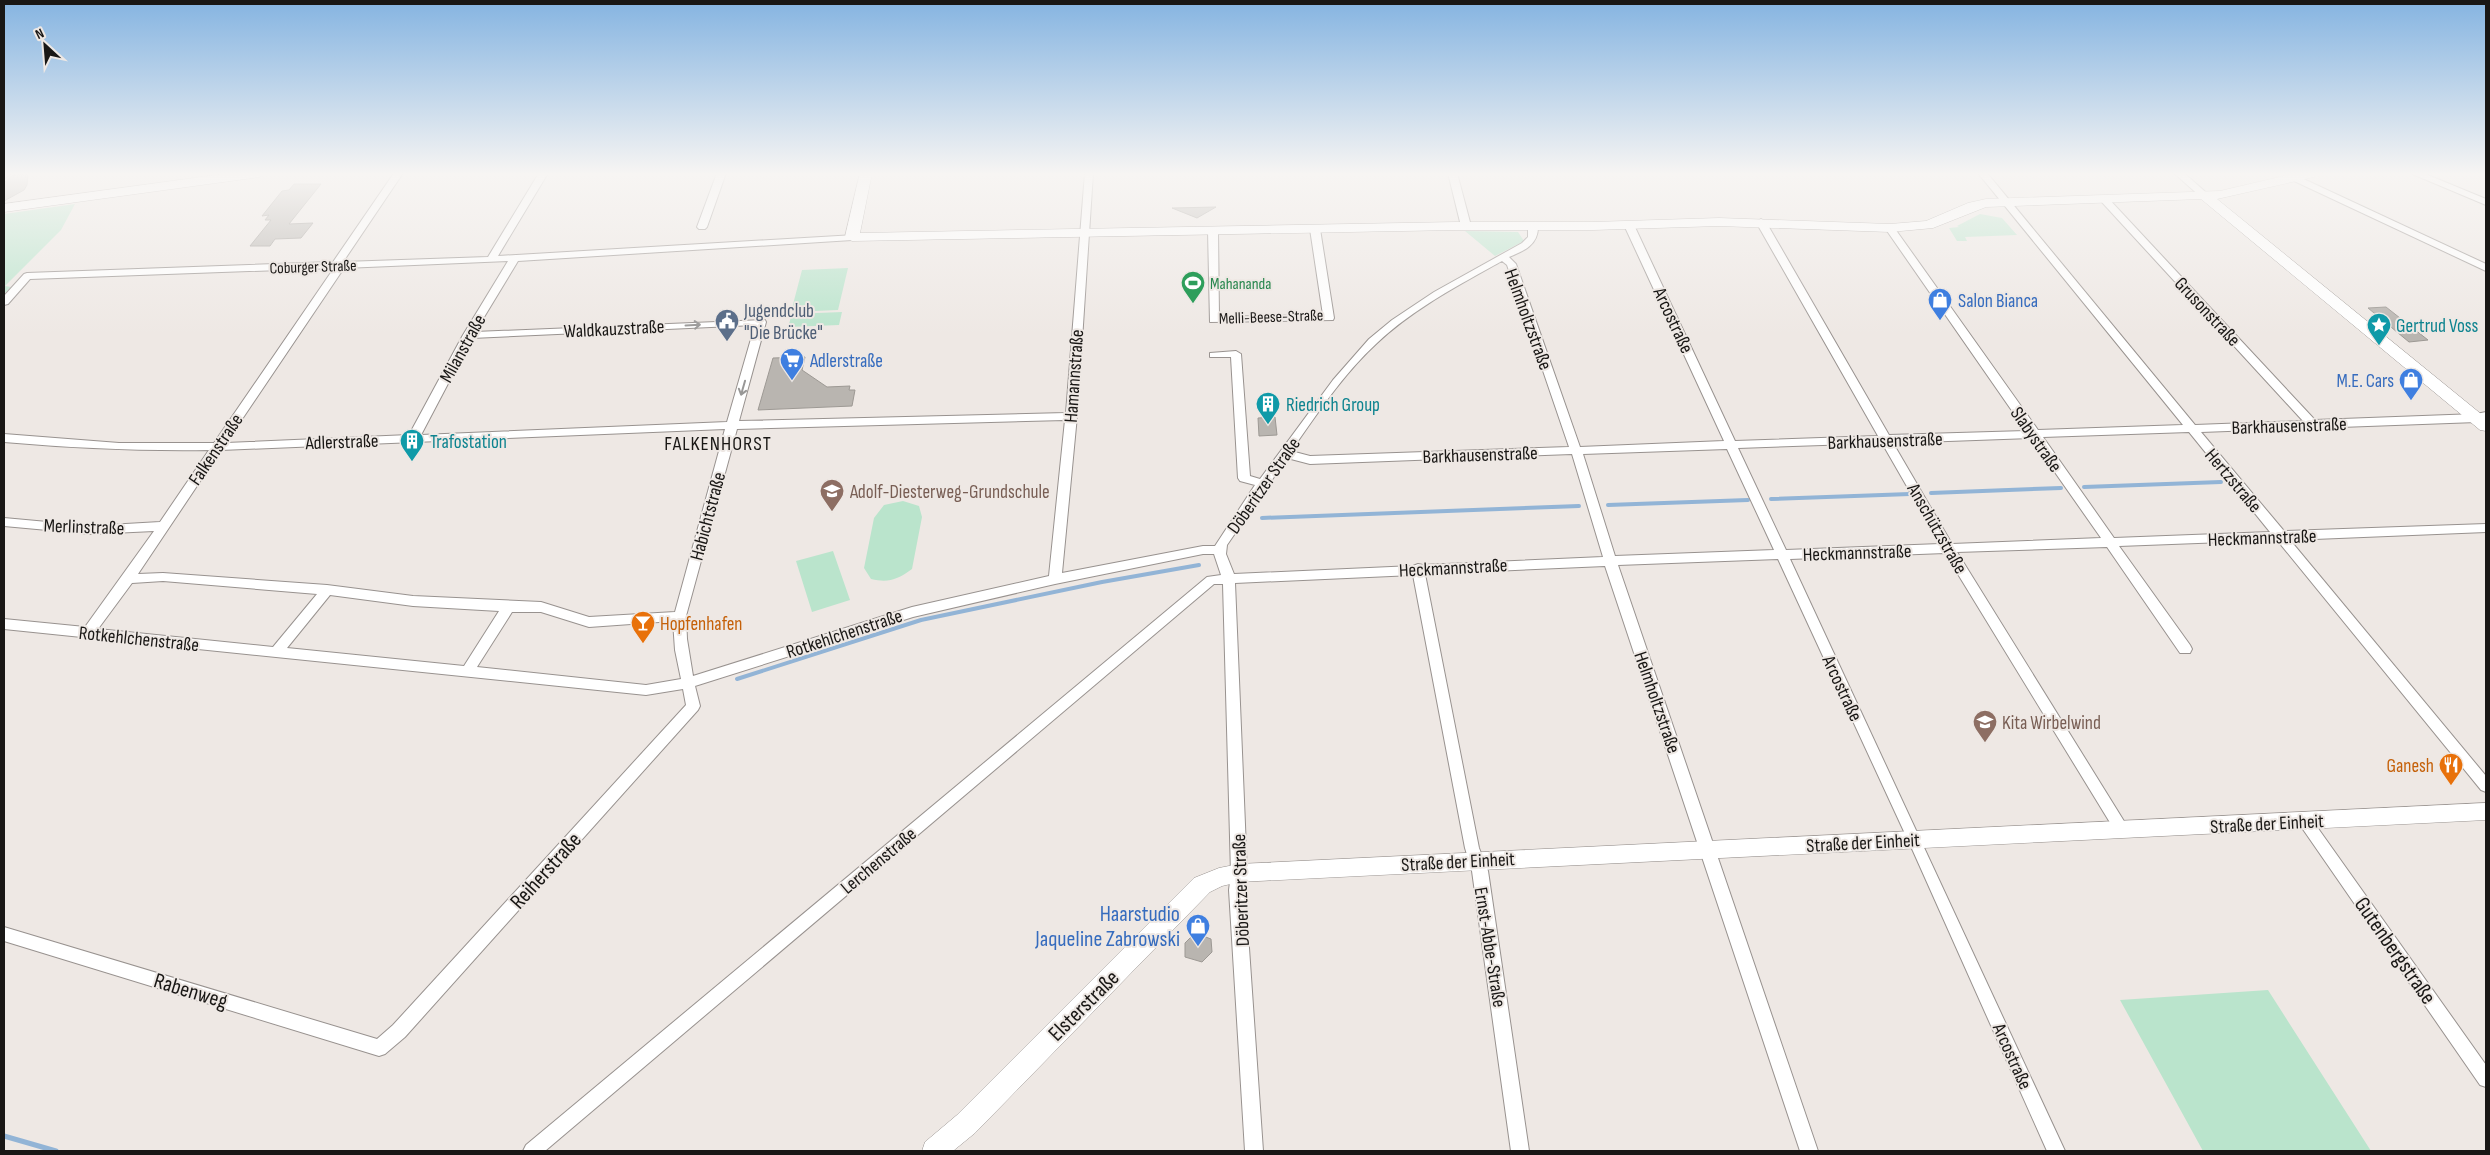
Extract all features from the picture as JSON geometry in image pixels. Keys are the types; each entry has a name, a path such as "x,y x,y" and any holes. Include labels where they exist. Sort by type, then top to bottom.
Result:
{"street":[{"name":"Falkenstraße","path":"88,632 128,579 219,446 364,227"},
{"path":"491,260 511,227"},
{"path":"852,237 854,227"},
{"name":"Hamannstraße","path":"1055,579 1070,416 1084,227"},
{"name":"Coburger Straße","path":"4,302 27,276 491,260 852,237 1421,227"},
{"name":"Coburger Straße","path":"1526,227 1533,227"},
{"path":"1533,227 1538,227"},
{"name":"Döberitzer Straße","path":"1254,1151 1237,890 1239,873 1229,579 1220,550 1283,453 1349,364 1385,330 1444,291 1530,242 1533,237 1533,227"},
{"name":"Arcostraße","path":"1630,227 1914,839 2056,1151"},
{"name":"Anschützstraße","path":"1764,227 1948,548 2122,830"},
{"path":"1866,227 1904,227"},
{"name":"Hertzstraße","path":"2026,227 2486,786"},
{"name":"Grusonstraße","path":"2130,227 2312,424"},
{"path":"2243,227 2483,420"},
{"path":"2399,227 2486,268"},
{"name":"Slabystraße","path":"1890,228 2185,649"},
{"name":"Melli-Beese-Straße","path":"1213,231 1214,320 1329,318 1315,229"},
{"name":"Helmholtzstraße","path":"1502,257 1511,264 1576,450 1610,561 1808,1151"},
{"name":"Milanstraße","path":"413,439 468,335 514,258"},
{"name":"Waldkauzstraße","path":"468,335 761,322"},
{"name":"Habichtstraße","path":"688,683 681,657 680,616 761,322"},
{"path":"1214,355 1236,354 1244,478 1264,484"},
{"name":"Adlerstraße","path":"4,438 63,444 219,446 732,424 1070,416"},
{"name":"Barkhausenstraße","path":"1283,453 1310,460 2312,424 2483,420"},
{"name":"Merlinstraße","path":"4,522 91,530 163,526"},
{"name":"Heckmannstraße","path":"1229,579 1418,568 2486,528"},
{"name":"Rotkehlchenstraße","path":"5,626 88,632 631,690 653,690 688,683 912,612 1055,579 1203,550 1220,550"},
{"name":"Ernst-Abbe-Straße","path":"1418,568 1476,859 1480,871 1495,965 1520,1151"},
{"path":"128,579 163,577 327,590 413,601 508,607 541,607 589,622 680,616"},
{"name":"Lerchenstraße","path":"532,1151 1211,580 1229,579"},
{"path":"274,653 327,590"},
{"path":"467,672 508,607"},
{"name":"Reiherstraße","path":"379,1048 399,1031 692,706 688,683"},
{"name":"Straße der Einheit","path":"1239,873 1476,859 1708,850 2486,811"},
{"name":"Gutenbergstraße","path":"2305,821 2486,1079"},
{"name":"Elsterstraße","path":"934,1151 966,1124 1202,885 1219,877 1239,873"},
{"name":"Rabenweg","path":"4,934 379,1048"}],"green space":[{"path":"4,227 63,227 5,286 11,287 4,294"},
{"path":"2010,227 2017,235 1965,237 1967,241 1957,241 1949,228"},
{"path":"1465,231 1518,232 1524,241 1495,256"},
{"path":"848,268 838,310 791,312 802,270"},
{"path":"842,312 839,325 788,327 792,314"},
{"path":"903,501 919,506 922,517 912,569 892,580 871,579 864,568 874,518 884,505"},
{"path":"833,551 850,600 812,612 796,561"},
{"path":"2268,990 2371,1151 2203,1151 2120,1000"}],"building":[{"path":"265,227 310,227 301,238 275,239 270,246 250,246"},
{"path":"2386,307 2428,340 2409,342 2368,308"},
{"name":"Adlerstraße","path":"805,357 802,370 827,387 850,386 849,390 855,390 852,406 758,410 773,358"},
{"name":"Riedrich Group","path":"1275,417 1277,435 1259,436 1258,418"},
{"name":"Haarstudio Jaqueline Zabrowski","path":"1195,933 1211,939 1212,952 1202,962 1185,957 1185,943"}],"waterway":[{"path":"2084,487 2221,482"},
{"path":"1931,493 2061,488"},
{"path":"1771,499 1910,494"},
{"path":"1608,505 1748,500"},
{"path":"1262,518 1579,506"},
{"path":"737,679 921,620 1102,582 1199,565"},
{"path":"4,1136 56,1151"}],"place":[{"name":"Mahananda","path":"1193,304"},
{"name":"Salon Bianca","path":"1940,321"},
{"name":"Jugendclub \"Die Brücke\"","path":"727,342"},
{"name":"Gertrud Voss","path":"2379,346"},
{"name":"Adlerstraße","path":"792,381"},
{"name":"M.E. Cars","path":"2411,401"},
{"name":"Riedrich Group","path":"1268,425"},
{"name":"Trafostation","path":"412,462"},
{"name":"Adolf-Diesterweg-Grundschule","path":"832,512"},
{"name":"Hopfenhafen","path":"643,644"},
{"name":"Kita Wirbelwind","path":"1985,743"},
{"name":"Ganesh","path":"2451,786"},
{"name":"Haarstudio Jaqueline Zabrowski","path":"1198,947"}],"district":[{"name":"FALKENHORST","path":"718,443"}]}
